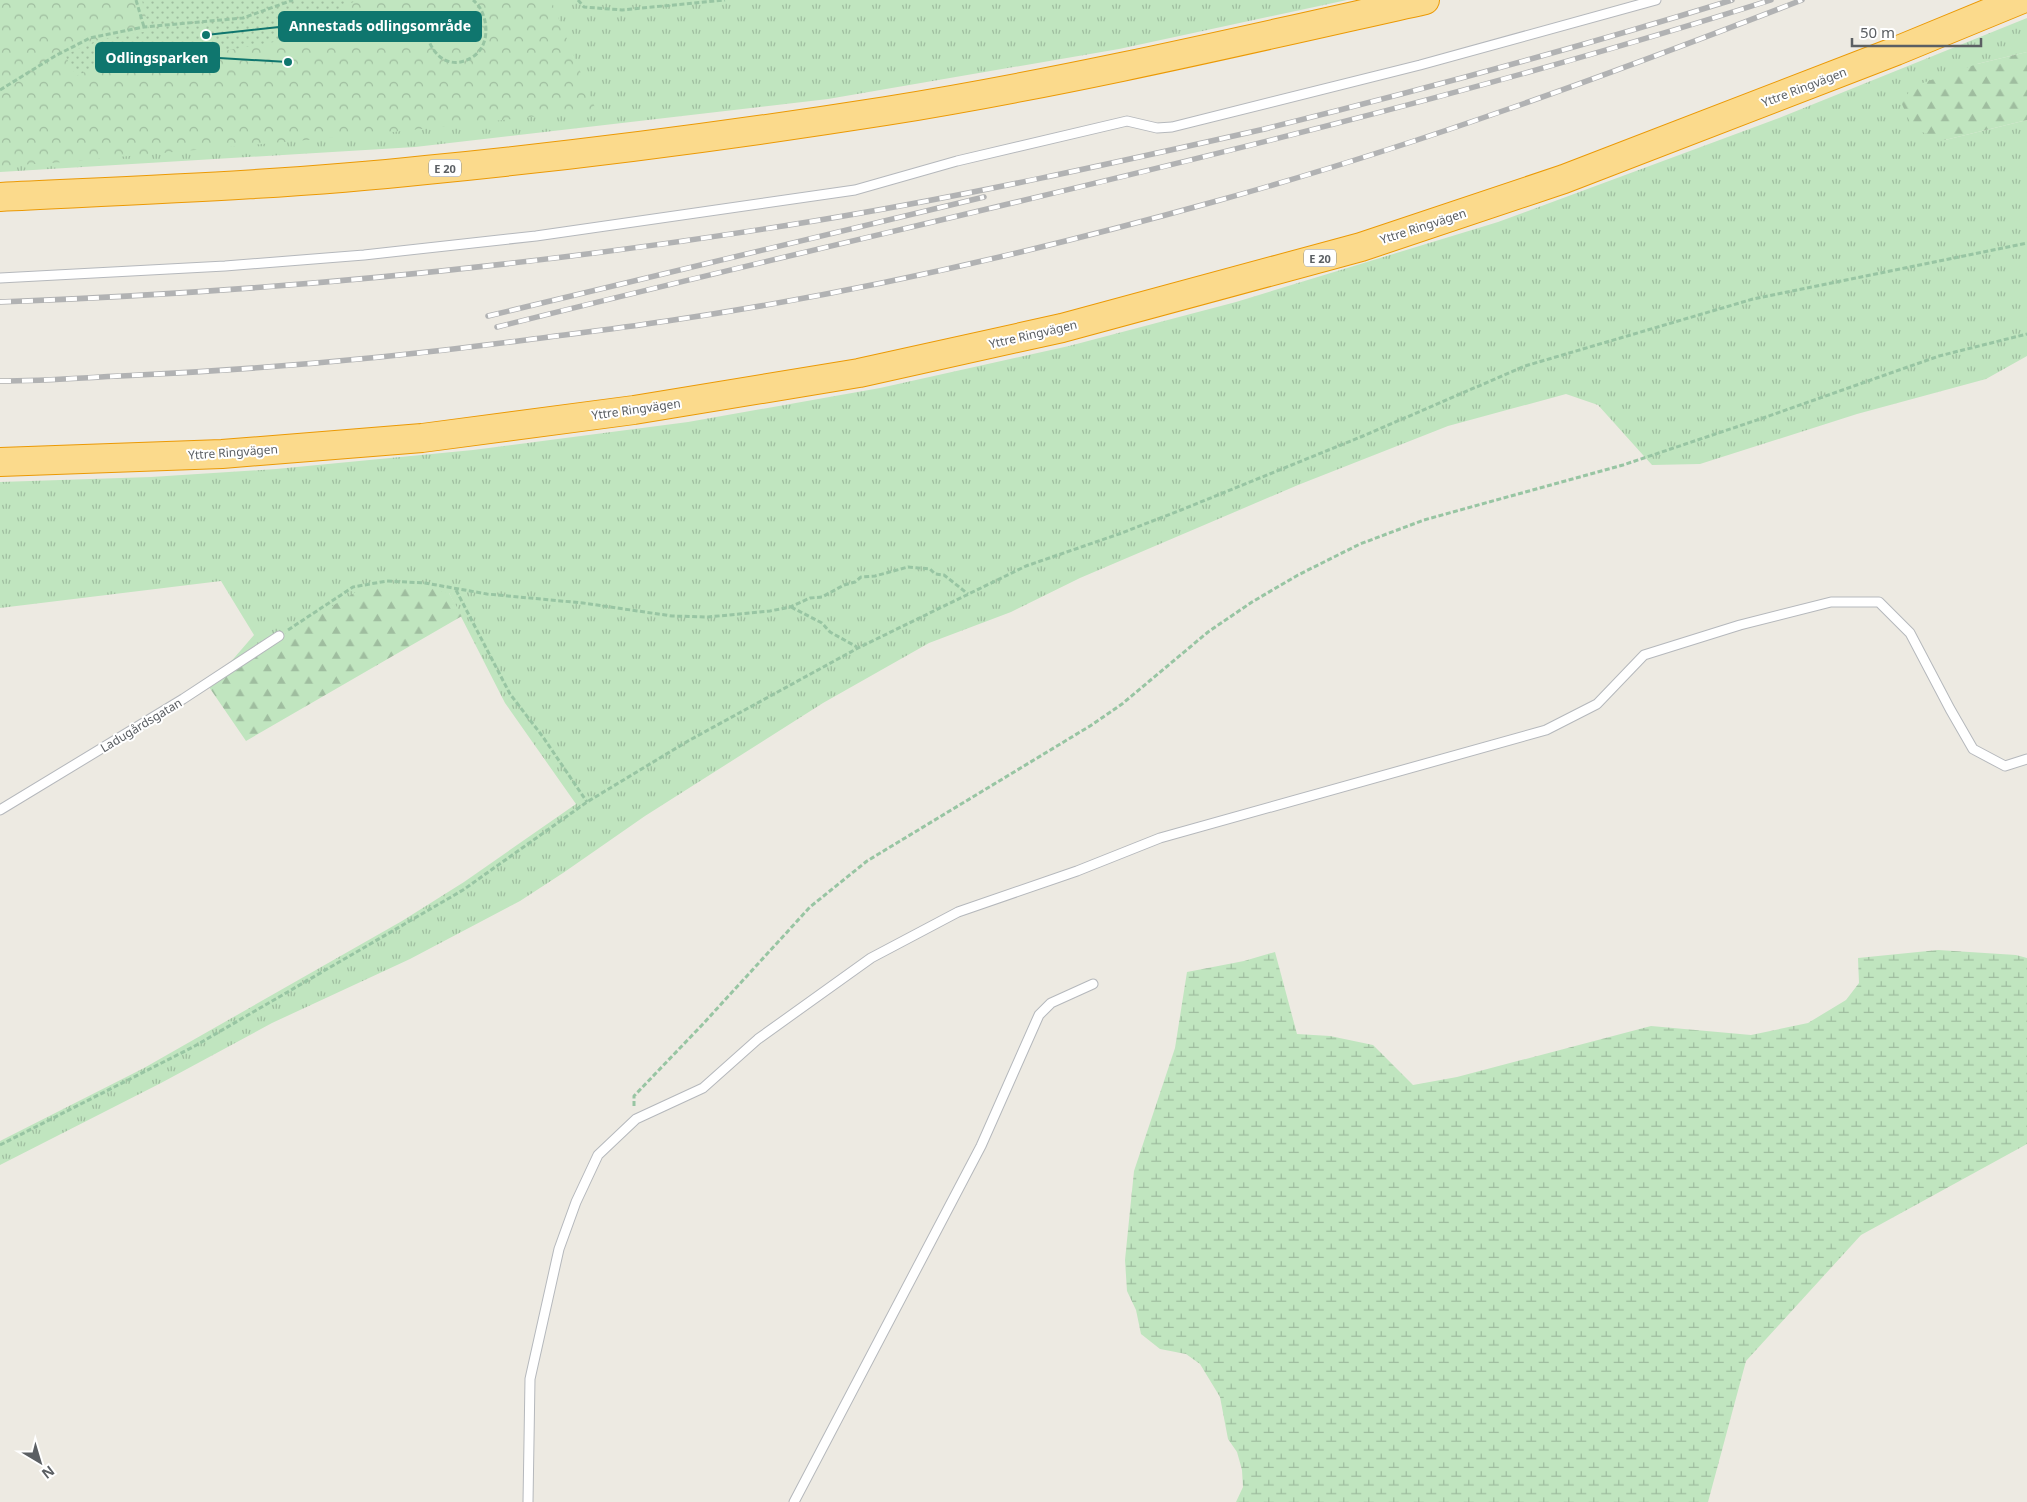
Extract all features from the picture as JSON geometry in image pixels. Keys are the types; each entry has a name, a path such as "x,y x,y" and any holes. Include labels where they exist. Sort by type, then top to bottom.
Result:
{"highway":[{"name":"E 20","path":"0,198 218,187 424,171 687,140 888,110 1142,63 1425,0"},
{"name":"Yttre Ringvägen","path":"0,462 222,454 422,438 634,410 859,373 1062,328 1361,247 1564,179 1896,52 2020,0"}],"lane":[{"path":"0,278 225,266 364,255 536,236 856,190 957,160 1127,121 1157,128 1172,127 1420,65 1656,0"},
{"path":"528,1502 530,1379 559,1249 576,1202 598,1155 636,1119 704,1088 758,1039 871,958 958,912 1077,871 1160,838 1546,730 1597,704 1644,654 1749,622 1831,602 1879,602 1910,633 1973,749 2006,766 2027,759"},
{"name":"Ladugårdsgatan","path":"0,810 183,699 279,636"},
{"path":"794,1502 981,1146 1039,1015 1051,1003 1093,984"}],"path":[{"path":"136,0 144,27"},
{"path":"0,90 55,56 90,38 144,27 243,18 293,0"},
{"path":"450,32 439,25 427,35 431,49 443,60 458,62 475,55 485,39 485,20 473,0"},
{"path":"578,0 584,7 622,10 725,0"},
{"path":"0,1145 193,1047 464,890 588,802 680,746 858,648 1026,566 1119,534 1190,506 1363,436 1524,366 1753,299 2027,243"},
{"path":"636,1119 634,1096 709,1018 810,907 867,861 1090,726 1122,704 1208,632 1252,602 1298,575 1360,544 1424,520 1623,465 1766,418 1939,356 2027,334"},
{"path":"279,636 353,587 387,581 425,583 487,594 583,603 672,616 708,617 770,611 790,607 810,598 822,597 844,585 855,582 861,577 875,576 908,567 930,568 936,574 944,575 968,594"},
{"path":"456,589 510,694 543,737 588,802"},
{"path":"790,607 822,623 830,632 858,648"}],"green space":[{"path":"0,0 551,0 596,110 384,133 0,166"},
{"path":"95,0 1347,0 1119,49 828,99 415,147 0,172 0,57"},
{"path":"142,0 357,0 279,41 207,54 144,58 101,65 76,76 65,55 98,40 149,31"},
{"path":"2027,18 2027,52 1977,64 1945,140 2027,120 2027,356 1986,379 1857,414 1700,464 1652,465 1598,405 1566,394 1448,426 1298,485 1080,578 1011,612 929,643 823,703 645,816 520,901 410,959 272,1023 161,1083 0,1165 0,1141 144,1068 402,921 464,882 576,804 505,703 449,593 209,687 254,635 221,581 0,608 0,482 151,477 276,469 473,450 688,422 880,388 1069,346 1236,302 1498,222 1779,118"},
{"path":"2027,52 2027,120 1945,140 1913,129 1901,102 1914,86 1977,64"},
{"path":"388,585 425,587 449,593 462,616 246,741 209,687 278,638 356,592"},
{"path":"1938,950 2016,955 2027,958 2027,1144 1861,1235 1746,1361 1708,1502 1236,1502 1243,1487 1242,1470 1237,1452 1228,1439 1220,1397 1200,1364 1186,1354 1160,1349 1141,1334 1136,1310 1127,1291 1125,1260 1134,1171 1175,1048 1187,972 1244,961 1275,952 1297,1034 1330,1036 1373,1045 1413,1085 1457,1077 1651,1026 1751,1035 1808,1023 1846,1000 1859,983 1858,958"}],"railway":[{"path":"1264,129 1499,68 1732,0"},
{"path":"497,327 1296,134 1614,48 1771,0"},
{"path":"0,381 232,370 418,353 667,321 873,285 1078,238 1288,181 1436,134 1510,108 1802,0"},
{"path":"0,302 307,284 612,251 713,237 928,201 1099,166 1269,128"},
{"path":"488,316 984,197"}],"place":[{"name":"Annestads odlingsområde","path":"206,35"},
{"name":"Odlingsparken","path":"288,62"}]}
